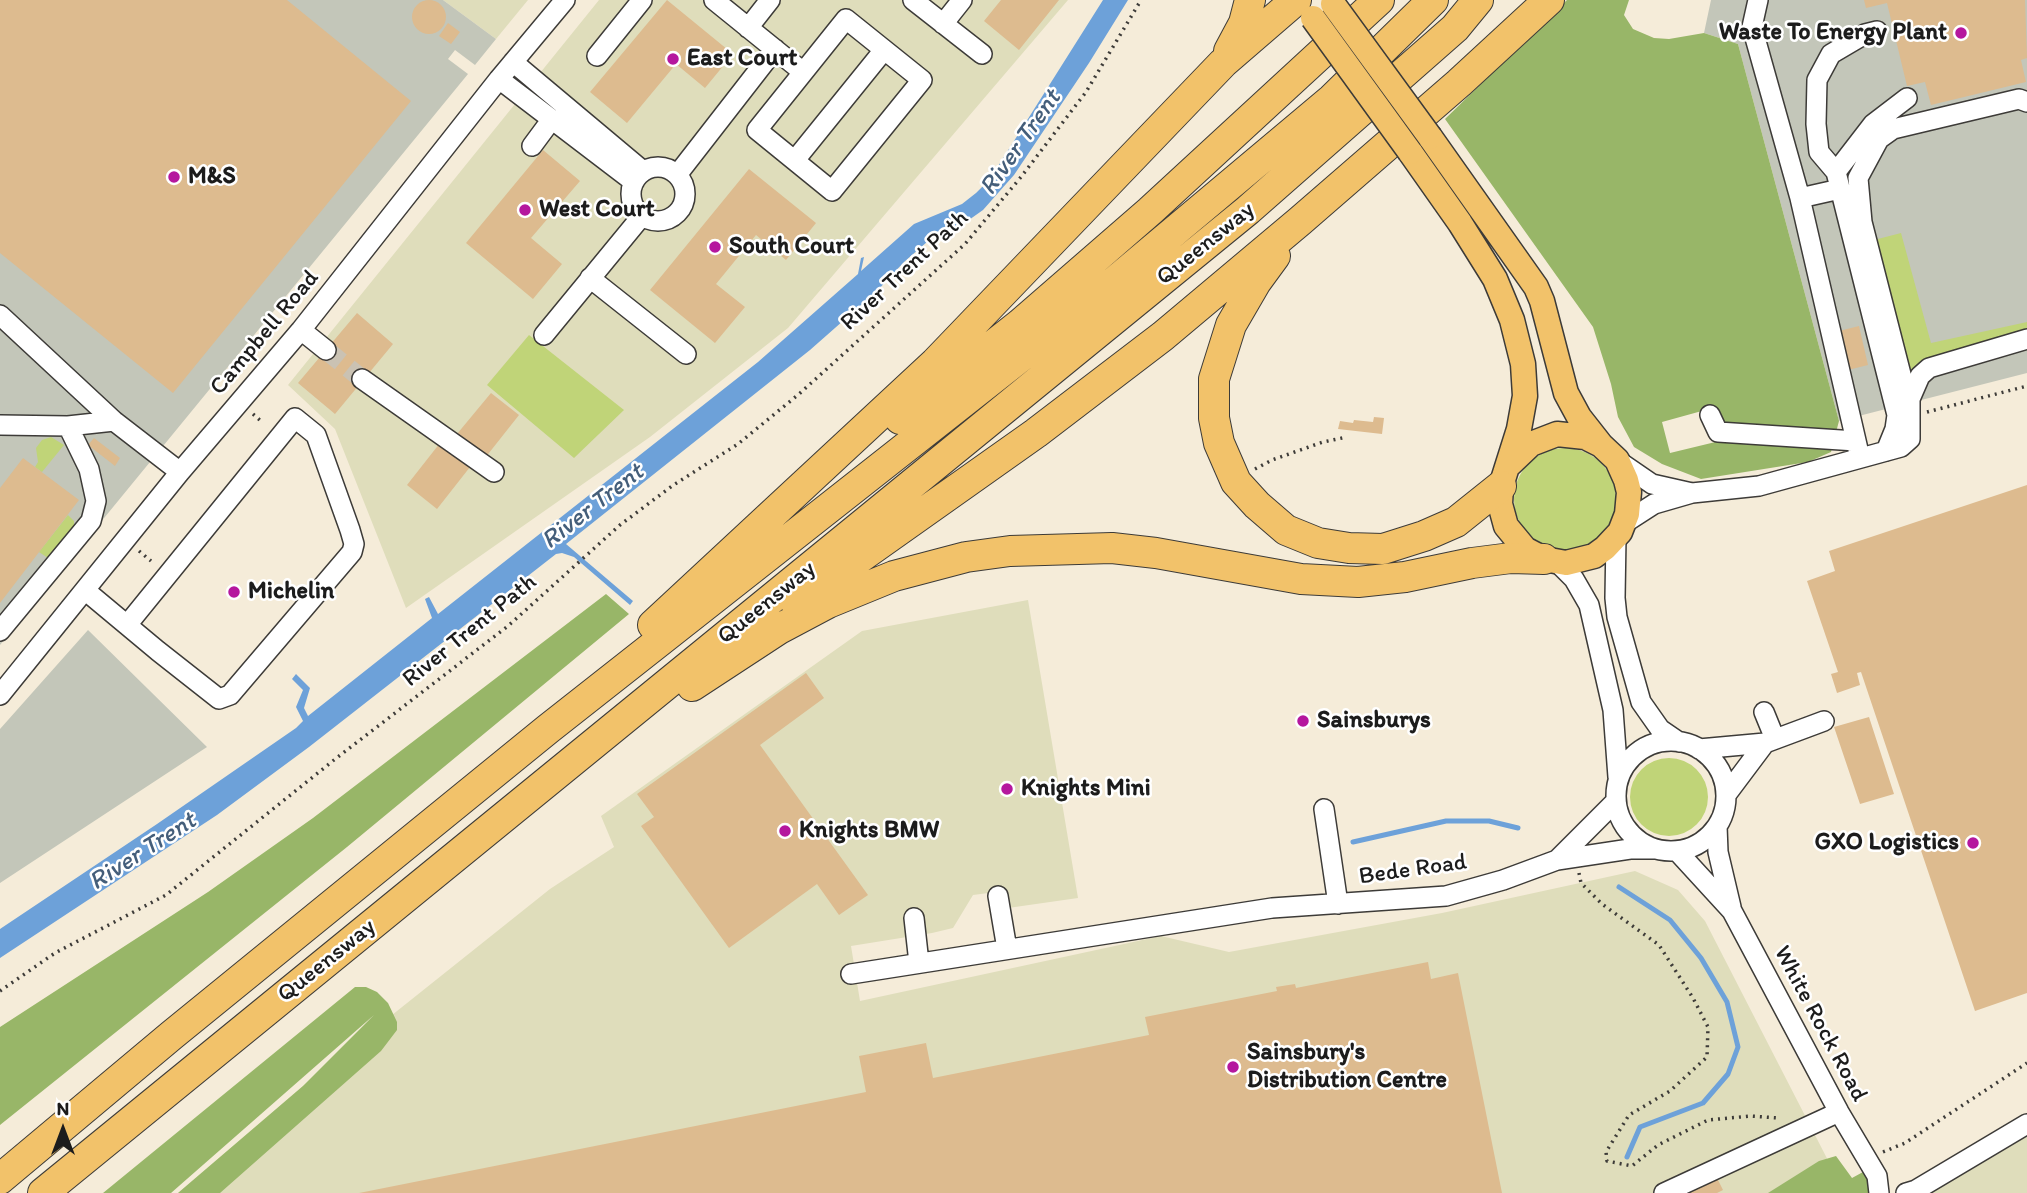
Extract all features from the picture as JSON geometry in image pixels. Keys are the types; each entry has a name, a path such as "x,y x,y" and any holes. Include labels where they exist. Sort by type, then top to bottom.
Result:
{"highway":[{"path":"1223,63 1244,23 1250,0"},
{"path":"695,584 1030,315 1150,212 1379,0"},
{"name":"Queensway","path":"0,1179 172,1035 548,729 1089,303 1332,99 1433,0"},
{"name":"Queensway","path":"43,1193 1248,210 1455,28 1478,0"},
{"path":"563,770 1036,433 1163,336 1459,83 1549,0"},
{"path":"548,729 695,584 935,363 1223,63 1314,4"},
{"path":"1300,221 1256,282 1231,325 1214,379 1214,418 1219,443 1236,482 1286,530 1318,543 1349,548 1383,549 1456,522 1505,476"},
{"path":"563,770 779,629 894,576 967,557 1010,551 1112,548 1156,553 1301,579 1358,582 1405,577 1511,558 1551,561"}],"main road":[{"path":"1314,4 1430,137 1536,286 1566,393 1580,417 1609,453 1626,480 1629,492 1627,514 1620,530 1594,556 1582,561 1551,561 1525,550 1506,526 1500,504 1525,396 1523,365 1512,320 1495,279 1461,223 1410,152 1314,4"},
{"path":"1505,476 1531,444 1557,435 1585,437 1609,453"}],"street":[{"name":"Campbell Road","path":"0,695 180,471 300,330 565,0"},
{"path":"597,55 642,0"},
{"path":"714,0 803,72"},
{"path":"748,28 770,0"},
{"path":"913,0 982,54"},
{"path":"943,23 962,0"},
{"path":"1763,2 1752,27 1800,198 1858,450"},
{"path":"846,19 884,50 922,80 832,191 757,130 846,19"},
{"path":"1877,31 1865,34 1831,54 1816,80 1816,124 1819,152 1838,181 1896,415 1895,429 1886,451"},
{"path":"677,175 775,49"},
{"path":"794,160 884,50"},
{"path":"513,62 639,177"},
{"path":"499,79 607,163 639,177"},
{"path":"1800,198 1838,181 1873,124 1907,98"},
{"path":"1911,408 1862,222 1858,178 1879,139 1893,129 2020,99 2027,102"},
{"path":"532,146 552,119"},
{"path":"661,167 677,175 685,190 682,208 676,215 660,222 641,216 632,204 631,195 639,177 661,167"},
{"path":"544,335 641,216"},
{"path":"590,278 687,354"},
{"path":"0,315 114,421 180,471"},
{"path":"300,330 326,350"},
{"path":"1710,415 1718,432 1858,450 1886,451 1901,447 1910,439 1911,408 1920,376 1929,368 2027,339"},
{"path":"362,379 494,472"},
{"path":"86,591 127,625 219,699 230,695 352,552 354,544 350,530 316,435 295,418 127,625"},
{"path":"0,425 68,426 114,421"},
{"path":"0,631 91,521 96,500 89,469 68,426"},
{"path":"1679,742 1660,729 1641,702 1617,617 1615,598 1620,530 1654,503 1692,493 1759,486 1858,450"},
{"path":"1609,453 1652,484 1692,493"},
{"path":"1551,561 1574,579 1590,605 1613,710 1618,778 1615,802 1627,831 1643,845 1653,849 1677,851 1700,843 1717,826 1724,811 1724,784 1715,764 1699,749 1679,742 1666,741 1642,749 1632,757 1618,778"},
{"path":"1764,712 1770,741"},
{"path":"1699,749 1770,741 1824,722"},
{"path":"1726,795 1770,741"},
{"name":"Bede Road","path":"1557,860 1615,802"},
{"path":"1324,809 1338,904"},
{"name":"White Rock Road","path":"1717,826 1718,852 1732,911"},
{"name":"Bede Road","path":"851,974 1272,908 1446,896 1503,880 1557,860 1630,849 1653,849"},
{"name":"White Rock Road","path":"1677,851 1732,911 1839,1112 1877,1176 1879,1193"},
{"path":"998,896 1007,949"},
{"path":"914,918 919,963"},
{"path":"1664,1193 1839,1112"},
{"path":"1906,1193 1916,1190 2027,1124"}],"path":[{"name":"River Trent Path","path":"0,991 55,953 166,895 334,760 508,626 620,525 672,486 738,444 799,394 965,244 1086,92 1141,0"},
{"path":"1911,408 2027,386"},
{"path":"1236,482 1272,460 1323,442 1347,438"},
{"path":"133,547 150,561"},
{"path":"1577,857 1581,883 1602,904 1660,945 1708,1027 1706,1057 1670,1091 1629,1115 1606,1152 1607,1161 1632,1166 1658,1145 1708,1120 1751,1115 1816,1122"},
{"path":"1866,1159 1905,1143 2027,1063"}],"shaded area":[{"name":"M&S","path":"0,0 443,0 496,39 475,65 455,50 448,59 468,74 0,645"},
{"path":"443,0 528,0 496,39"},
{"path":"599,0 1068,0 788,328 650,437 406,608 335,429 288,385"},
{"path":"1711,0 2027,0 2027,373 1839,421 1738,44 1704,33"},
{"name":"Sainsbury's Distribution Centre","path":"1028,600 1078,898 1008,908 1004,891 973,895 953,928 851,946 860,1001 1161,936 1229,952 1442,913 1635,871 1678,890 1705,921 1835,1174 1806,1193 178,1193 303,1086 550,889 614,847 601,816 862,631"},
{"path":"88,630 207,747 0,883 0,729"},
{"path":"2027,1134 2027,1193 1928,1193"}],"green space":[{"path":"1567,0 1629,0 1624,15 1633,29 1654,38 1669,39 1704,33 1738,44 1839,421 1835,436 1726,424 1709,409 1662,422 1670,453 1732,438 1833,444 1831,452 1808,462 1701,479 1662,464 1634,447 1618,417 1593,327 1445,119"},
{"path":"1901,233 1931,343 2027,322 2027,330 1923,361 1915,367 1910,381 1874,240"},
{"path":"529,335 624,410 574,458 487,385"},
{"path":"51,437 64,445 42,472 35,467 38,462 36,448 42,440"},
{"path":"1565,448 1594,456 1608,470 1616,499 1608,528 1594,542 1565,550 1536,542 1522,528 1514,499 1522,470 1536,456"},
{"path":"68,515 74,521 74,530 51,560 39,552"},
{"path":"606,594 629,614 347,847 0,1125 0,1027 208,892 313,818"},
{"path":"1669,758 1684,761 1696,770 1705,782 1708,797 1705,812 1696,824 1684,833 1669,836 1654,833 1642,824 1633,812 1630,797 1633,782 1642,770 1654,761"},
{"path":"355,987 366,987 377,992 388,1003 397,1022 397,1030 381,1051 220,1193 178,1193 303,1086 374,1015 171,1193 103,1193"},
{"path":"1836,1156 1852,1178 1863,1172 1878,1188 1869,1193 1768,1193 1819,1161"}],"water":[{"name":"River Trent","path":"1103,0 1128,0 1014,175 983,210 966,222 935,235 810,350 566,544 633,601 630,605 574,557 556,554 309,747 217,815 0,958 0,929 296,728 303,721 296,707 303,690 292,679 296,674 310,688 304,708 308,716 432,618 425,599 429,597 438,614 758,362 858,274 861,258 864,257 861,271 914,224 962,204 976,193 990,179"}],"building":[{"name":"M&S","path":"0,0 287,0 411,101 173,393 0,253"},
{"path":"429,0 441,5 446,17 441,29 429,34 417,29 412,17 417,5"},
{"name":"East Court","path":"667,0 733,54 705,88 676,64 627,123 590,92"},
{"path":"1001,0 1059,0 1019,50 984,21"},
{"name":"Waste To Energy Plant","path":"1864,0 2025,0 2027,58 2021,60 2026,82 1931,105 1925,82 1907,86 1887,3 1866,8"},
{"path":"448,23 460,32 451,44 439,36"},
{"name":"West Court","path":"543,150 580,181 531,238 562,264 533,299 466,243"},
{"name":"South Court","path":"749,169 816,223 786,260 756,235 716,284 745,307 715,343 650,290"},
{"path":"357,313 393,344 335,414 298,383"},
{"path":"1859,326 1868,365 1848,370 1839,331"},
{"path":"491,393 519,415 485,458 457,434"},
{"path":"1374,417 1384,418 1382,434 1338,429 1340,421 1373,422"},
{"path":"94,438 120,458 115,466 88,445"},
{"path":"440,443 470,467 437,509 407,485"},
{"path":"23,458 79,500 0,603 0,488"},
{"name":"GXO Logistics","path":"2027,485 2027,993 1975,1011 1861,672 1857,673 1860,685 1837,693 1831,674 1838,672 1807,581 1835,571 1829,551"},
{"path":"806,673 824,698 760,745 868,895 839,915 817,884 729,948 641,826 654,817 637,794"},
{"path":"1869,717 1894,794 1860,804 1834,727"},
{"name":"Sainsbury's Distribution Centre","path":"1428,962 1431,979 1458,973 1502,1193 359,1193 866,1092 859,1056 926,1043 933,1078 1149,1035 1145,1017 1277,991 1276,987 1295,984 1296,988"},
{"path":"1714,1172 1723,1190 1717,1193 1677,1193"}],"waterway":[{"path":"1353,842 1446,821 1489,821 1518,828"},
{"path":"1619,887 1670,920 1701,958 1727,1002 1738,1047 1728,1074 1703,1103 1640,1127 1627,1157"}],"tunnel":[{"path":"326,350 362,379"}],"place":[{"name":"Waste To Energy Plant","path":"1961,33"},
{"name":"East Court","path":"673,59"},
{"name":"M&S","path":"174,177"},
{"name":"West Court","path":"525,210"},
{"name":"South Court","path":"715,247"},
{"name":"Michelin","path":"234,592"},
{"name":"Sainsburys","path":"1303,721"},
{"name":"Knights Mini","path":"1007,789"},
{"name":"Knights BMW","path":"785,831"},
{"name":"GXO Logistics","path":"1973,843"},
{"name":"Sainsbury's Distribution Centre","path":"1233,1067"}]}
